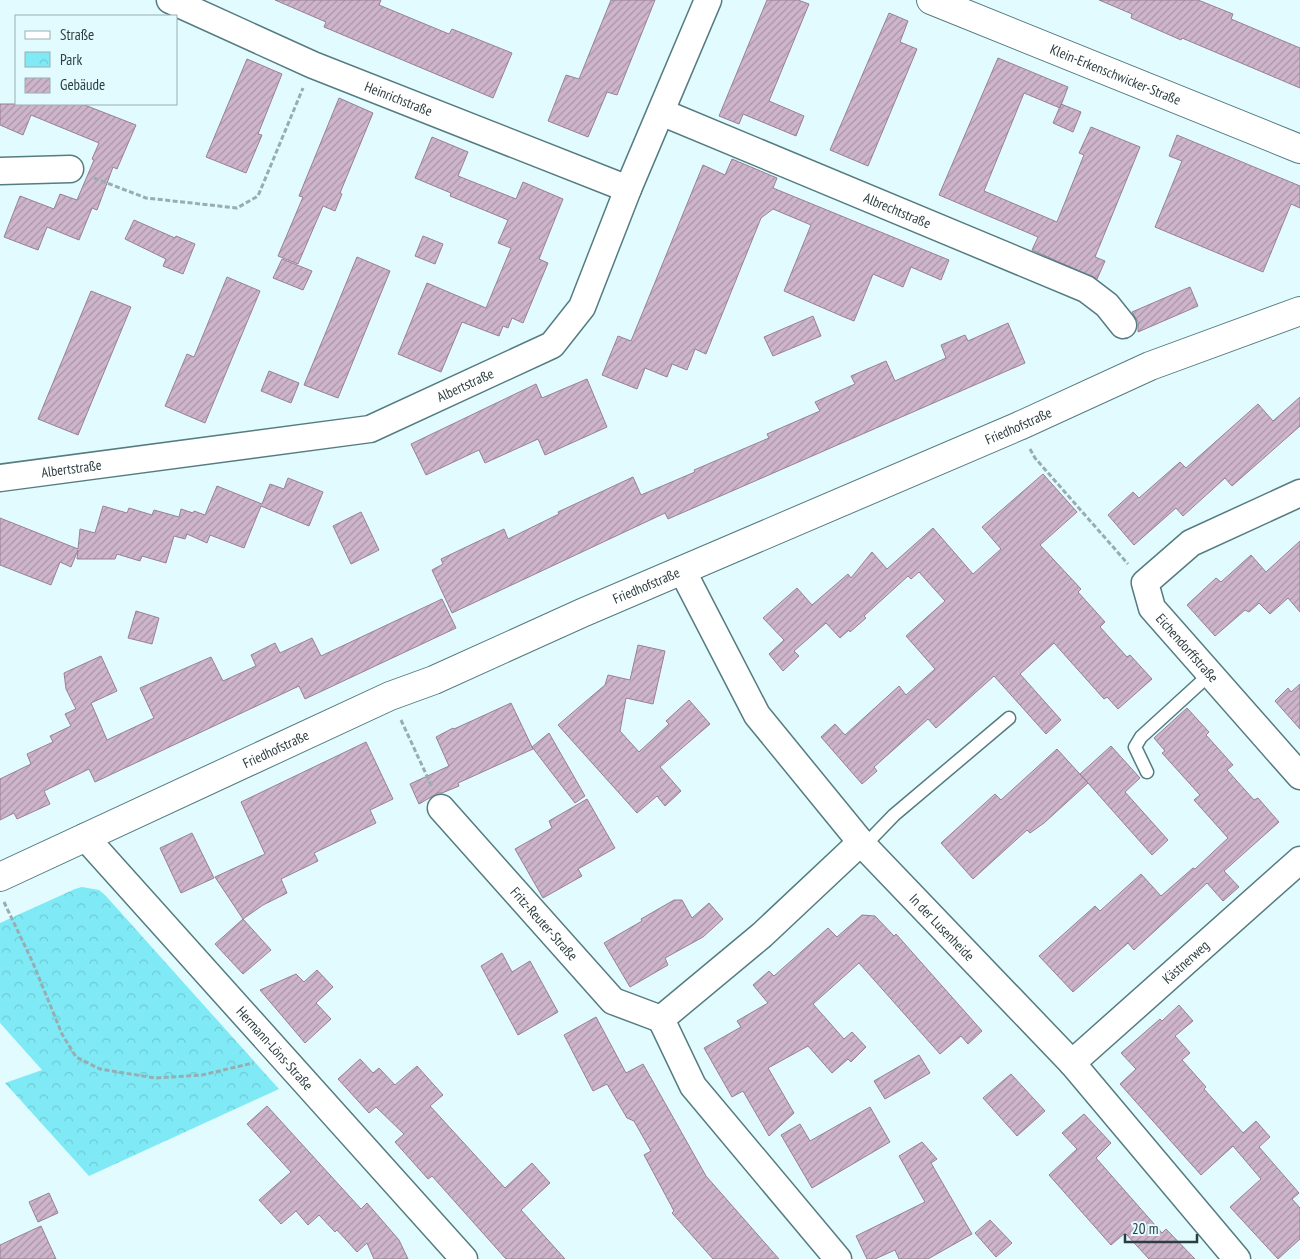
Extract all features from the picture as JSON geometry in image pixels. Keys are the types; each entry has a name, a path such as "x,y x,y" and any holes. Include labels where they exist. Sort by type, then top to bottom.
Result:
{"main road":[{"name":"Klein-Erkenschwicker-Straße","path":"932,0 1300,150"},
{"name":"Friedhofstraße","path":"0,877 390,696 434,680 582,613 1019,426 1150,366 1300,311"}],"street":[{"name":"Heinrichstraße","path":"170,0 313,65 628,189"},
{"name":"Albertstraße","path":"0,478 370,429 552,345 582,307 628,189 708,0"},
{"name":"Albrechtstraße","path":"661,112 1086,290 1107,305 1122,325"},
{"path":"0,171 70,169"},
{"path":"1145,583 1191,543 1300,493"},
{"name":"In der Lusenheide","path":"682,570 756,715 862,844 1072,1063 1237,1259"},
{"name":"Eichendorffstraße","path":"1145,583 1152,608 1300,776"},
{"name":"Fritz-Reuter-Straße","path":"441,808 613,1001 661,1019"},
{"name":"Hermann-Löns-Straße","path":"85,837 464,1259"},
{"path":"838,1259 693,1086 661,1019 762,935 862,844"},
{"name":"Kästnerweg","path":"1072,1063 1300,860"}],"lane":[{"path":"1147,772 1135,747 1141,737 1210,674"},
{"path":"862,844 1009,718"}],"path":[{"path":"70,169 146,198 236,208 258,196 313,65"},
{"path":"1019,426 1035,458 1145,583"},
{"path":"390,696 441,808"},
{"path":"0,895 33,963 62,1034 76,1057 100,1069 155,1078 210,1074 252,1064 277,1050"}],"green space":[{"path":"82,887 99,890 105,895 279,1089 89,1176 5,1083 42,1070 0,1023 0,923"}],"building":[{"path":"275,0 381,0 379,5 449,34 452,29 512,53 493,98 324,27 326,22"},
{"path":"611,0 655,0 617,95 607,92 588,137 548,121 566,75 579,79"},
{"path":"767,0 798,0 809,4 769,101 804,116 796,136 743,114 739,124 719,116"},
{"path":"1099,0 1198,0 1233,14 1231,19 1300,48 1300,88 1182,38 1181,40 1131,18 1132,14"},
{"path":"889,13 908,21 900,42 917,49 868,166 830,150"},
{"path":"998,58 1068,87 1060,108 1024,93 984,191 1057,222 1084,155 1079,153 1091,127 1140,147 1095,257 1105,261 1097,279 1032,250 1038,237 939,195"},
{"path":"247,59 282,74 258,134 262,135 246,173 206,157"},
{"path":"339,98 373,113 340,193 342,194 335,211 323,206 298,264 278,256 303,197 299,196"},
{"path":"0,104 15,104 85,105 136,125 117,169 113,167 97,210 92,208 79,240 47,227 38,250 4,237 20,196 54,209 60,194 77,200 99,143 31,115 23,135 0,125"},
{"path":"1061,104 1081,112 1073,132 1053,123"},
{"path":"1177,135 1300,186 1300,208 1291,204 1263,272 1155,227 1182,161 1169,156"},
{"path":"432,137 468,152 458,176 516,199 523,182 563,199 539,259 548,263 523,323 512,318 508,328 503,326 499,336 462,322 441,372 398,354 427,283 486,308 511,248 498,243 508,220 450,196 451,193 415,178"},
{"path":"732,159 777,178 773,188 949,260 941,280 911,267 903,287 873,274 854,321 844,317 784,291 811,225 773,209 761,218 706,354 695,349 687,370 672,364 667,377 645,368 637,389 602,375 618,336 631,341 703,165 725,175"},
{"path":"134,220 175,238 176,236 195,244 183,274 163,266 166,259 125,239"},
{"path":"423,236 443,244 435,264 415,256"},
{"path":"357,257 390,271 338,398 304,385"},
{"path":"282,259 312,271 303,290 273,278"},
{"path":"227,277 260,291 205,423 165,406 187,354 194,357"},
{"path":"1190,287 1198,306 1138,332 1138,322 1132,312"},
{"path":"91,291 131,307 78,435 38,419"},
{"path":"813,316 821,336 773,356 764,337"},
{"path":"1008,323 1025,363 668,519 665,513 452,613 432,570 443,564 441,559 504,529 508,539 559,514 558,512 633,477 641,495 769,438 767,434 820,411 815,402 855,384 851,376 886,361 895,381 946,358 941,345 965,335 968,341"},
{"path":"269,371 299,383 291,403 261,391"},
{"path":"587,379 607,427 545,455 538,439 485,463 479,450 426,475 411,444 536,384 542,398"},
{"path":"1300,397 1300,426 1232,486 1225,478 1183,516 1176,508 1134,545 1108,515 1133,492 1139,498 1180,462 1186,468 1258,404 1273,421"},
{"path":"1043,474 1077,512 1040,545 1081,589 1078,592 1105,622 1100,627 1127,657 1130,655 1152,679 1118,709 1107,697 1104,699 1054,643 1020,674 1061,720 1046,734 994,676 936,728 928,719 874,767 877,771 862,784 821,737 835,724 845,735 899,686 906,695 935,669 906,636 945,601 919,572 911,579 908,576 864,616 866,618 840,638 826,623 794,651 799,656 783,671 769,654 784,640 763,618 797,588 812,605 848,574 851,578 872,552 887,569 933,528 973,574 1001,549 982,527"},
{"path":"288,478 323,492 309,526 261,506 244,548 210,535 207,543 187,534 185,539 174,536 166,563 142,556 140,561 117,554 115,559 77,559 78,550 71,567 60,562 51,585 0,565 0,518 78,549 80,529 95,533 103,506 127,513 129,508 152,515 154,510 179,517 181,509 205,515 217,486 262,504 270,484 284,489"},
{"path":"361,512 379,550 351,564 333,526"},
{"path":"1300,541 1300,612 1288,598 1270,614 1259,603 1249,612 1245,610 1215,636 1187,605 1216,578 1221,582 1251,555 1266,572"},
{"path":"442,599 456,628 305,699 299,686 95,782 89,769 44,791 50,804 17,819 14,813 0,820 0,779 31,764 27,754 53,742 50,736 71,726 65,714 76,709 66,689 64,673 101,656 117,691 91,703 107,740 154,718 140,688 211,657 223,681 256,666 251,655 275,643 280,653 312,638 321,656"},
{"path":"136,611 159,618 152,644 128,638"},
{"path":"638,645 665,651 653,704 626,698 620,731 639,752 669,724 666,721 689,700 710,724 660,767 681,791 665,806 657,796 637,813 558,725 605,685 608,675 630,680"},
{"path":"1300,684 1300,729 1275,701 1288,688 1291,692"},
{"path":"511,703 533,749 458,783 459,786 438,793 419,804 410,784 449,766 436,737"},
{"path":"1187,708 1209,732 1206,735 1233,765 1227,770 1254,800 1258,798 1279,822 1224,871 1239,887 1223,901 1207,883 1134,950 1128,943 1073,992 1039,956 1095,906 1100,911 1141,874 1161,896 1193,868 1195,869 1228,838 1194,800 1200,795 1162,753 1165,751 1154,738"},
{"path":"549,733 585,796 575,803 532,747"},
{"path":"366,742 393,799 370,810 376,823 314,853 318,861 281,879 287,893 263,905 243,919 215,877 265,854 241,802"},
{"path":"1111,746 1140,778 1125,792 1168,840 1152,855 1080,774"},
{"path":"1057,749 1088,783 1044,823 1030,833 1027,830 973,879 941,843 995,794 1001,800"},
{"path":"587,799 615,848 578,869 582,876 543,898 515,849 552,828 549,821"},
{"path":"192,833 214,878 181,893 160,848"},
{"path":"674,900 682,900 692,918 709,903 723,919 703,937 665,958 668,965 630,987 604,943"},
{"path":"862,915 875,916 894,936 896,934 982,1031 968,1044 961,1036 940,1054 859,963 813,1004 844,1039 852,1032 866,1047 851,1062 848,1059 832,1073 808,1046 768,1068 794,1113 769,1136 743,1091 732,1097 704,1048 741,1027 737,1021 768,1003 753,985 769,971 774,976 828,928 837,937"},
{"path":"243,919 271,950 243,974 215,944"},
{"path":"502,953 512,972 530,961 558,1012 518,1035 481,966"},
{"path":"317,970 333,987 316,1003 331,1019 305,1043 260,990 296,974 304,982"},
{"path":"1179,1005 1193,1021 1175,1036 1190,1053 1182,1060 1206,1087 1204,1089 1243,1133 1256,1121 1270,1137 1259,1147 1299,1193 1292,1199 1300,1208 1300,1239 1278,1259 1230,1207 1261,1179 1233,1146 1201,1175 1120,1084 1136,1069 1121,1053"},
{"path":"596,1017 626,1073 643,1064 706,1176 779,1259 713,1259 672,1213 674,1211 644,1155 651,1151 634,1121 627,1118 607,1084 593,1091 564,1035"},
{"path":"919,1055 930,1073 885,1099 874,1081"},
{"path":"360,1059 373,1073 379,1068 395,1085 417,1066 443,1095 430,1106 505,1188 532,1163 550,1183 521,1210 565,1259 506,1259 432,1176 428,1179 395,1142 404,1134 376,1107 369,1113 338,1079"},
{"path":"1011,1074 1045,1111 1017,1136 983,1098"},
{"path":"267,1106 361,1209 367,1203 399,1240 408,1259 374,1259 367,1243 357,1252 337,1230 335,1232 319,1215 308,1225 296,1211 281,1224 259,1200 291,1172 247,1124"},
{"path":"870,1107 890,1142 812,1188 781,1135 800,1124 810,1141"},
{"path":"1084,1114 1111,1143 1096,1158 1162,1233 1166,1229 1195,1259 1149,1259 1125,1233 1111,1245 1049,1175 1077,1149 1062,1133"},
{"path":"922,1142 937,1159 931,1163 972,1234 928,1259 899,1259 895,1250 875,1259 867,1259 856,1236 925,1202 899,1156"},
{"path":"49,1193 58,1213 38,1222 29,1202"},
{"path":"990,1220 1012,1243 996,1257 975,1233"},
{"path":"41,1226 56,1259 0,1259 0,1245"}]}
